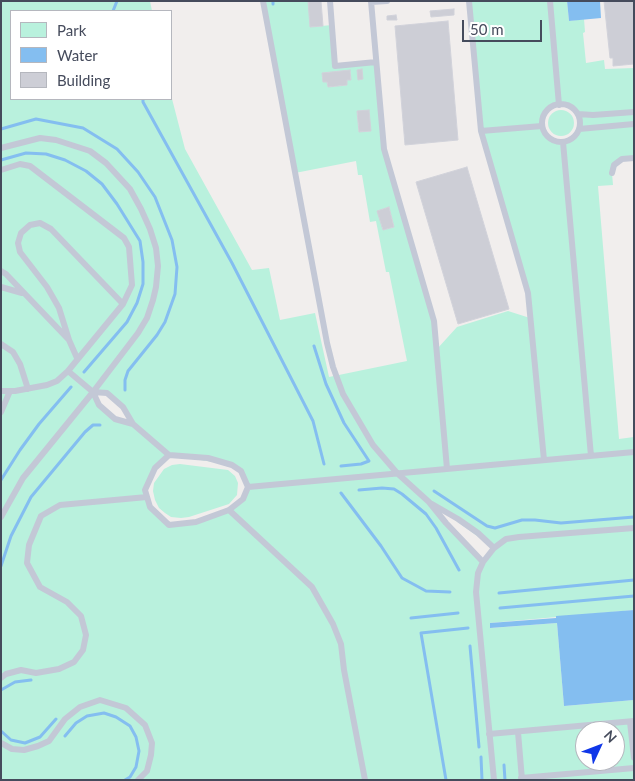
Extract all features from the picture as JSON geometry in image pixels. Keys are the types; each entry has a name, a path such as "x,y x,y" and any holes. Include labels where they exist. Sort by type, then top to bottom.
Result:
{"lane":[{"path":"263,1 323,324 333,367 343,394 373,445 397,473 429,502 446,524 483,562"},
{"path":"330,1 335,66 376,62"},
{"path":"387,1 371,2 384,149 434,321 447,469"},
{"path":"469,1 481,131 528,293 544,460"},
{"path":"550,1 559,104"},
{"path":"559,104 566,105 573,108 578,114 580,128 574,137 563,142 556,142 545,133 542,126 543,118 552,107 559,104"},
{"path":"578,114 593,115 634,112"},
{"path":"580,128 634,124"},
{"path":"481,131 542,126"},
{"path":"1,148 40,138 56,140 90,151 117,174 130,189 150,229 156,248 158,266 156,287 147,318 93,392 23,478 1,517"},
{"path":"563,142 591,456"},
{"path":"612,173 614,166 622,159 634,158"},
{"path":"1,170 20,164 30,166 124,238 129,247 132,285 123,304 68,371 57,381 47,385 10,391 1,390"},
{"path":"77,358 59,308 20,252 18,243 21,233 30,225 40,223 51,229 123,304"},
{"path":"1,271 69,340"},
{"path":"1,287 24,294"},
{"path":"1,344 12,352 20,364 28,388"},
{"path":"68,371 93,392 99,405 114,419 133,424"},
{"path":"1,412 10,391"},
{"path":"93,392 107,393 123,407 133,424 169,455 208,458 232,465 240,471 248,487 243,499 229,510 196,522 169,525 150,507 145,490 155,468 169,455"},
{"path":"248,487 634,452"},
{"path":"1,678 6,674 21,670 36,672 60,669 74,662 83,650 86,635 81,616 67,602 40,587 27,563 29,545 41,516 60,505 147,497"},
{"path":"429,502 478,533 494,548"},
{"path":"229,510 312,588 333,624 341,644 344,670 365,780"},
{"path":"494,780 476,592 478,573 483,562 494,548 506,539 520,536 634,528"},
{"path":"1,742 12,749 24,750 38,746 49,741 65,720 80,707 100,700 126,708 145,725 152,743 147,771 138,780"},
{"path":"489,734 632,722 634,758"},
{"path":"518,732 522,779 634,768"}],"green space":[{"path":"1,1 150,1 152,10 10,10 10,100 172,99 185,149 252,270 269,268 280,320 315,313 329,377 407,361 389,272 386,272 376,221 370,222 362,175 358,175 356,161 295,173 263,1 308,1 311,27 332,25 335,66 376,62 384,149 431,306 437,349 457,327 508,311 530,318 528,293 481,131 469,1 567,1 569,21 584,19 585,32 583,33 586,63 604,60 605,69 634,68 634,158 622,159 612,173 613,185 598,186 619,439 634,437 634,610 490,623 491,628 557,623 564,706 634,700 634,780 1,780","holes":["350,71 351,80 347,80 347,85 328,87 327,82 323,82 323,73","559,105 573,108 578,114 580,121 576,135 570,140 563,142 556,142 549,138 542,126 546,112 552,107","357,111 370,131 359,132","389,207 394,227 383,230 378,211","93,392 107,393 123,407 132,424 114,419 99,405","169,455 232,465 241,471 248,487 243,499 229,510 196,522 169,525 150,507 145,490 155,468","431,503 494,548 483,561"]},
{"path":"561,110 570,114 574,123 570,132 561,136 552,132 548,123 552,114"},
{"path":"180,464 228,470 235,476 238,483 237,495 229,504 189,517 171,517 159,508 155,500 154,483 164,469"}],"water":[{"path":"567,1 600,1 601,18 569,21"},
{"path":"634,610 634,700 564,706 557,623 490,628 490,623"}],"building":[{"path":"308,1 321,1 323,26 310,27"},
{"path":"604,1 634,1 634,64 613,66 613,58 610,58"},
{"path":"454,9 454,15 431,17 430,11"},
{"path":"396,15 397,20 387,20 387,16"},
{"path":"448,21 458,140 405,145 395,26"},
{"path":"362,69 363,79 358,80 357,70"},
{"path":"350,70 351,80 347,80 347,85 328,87 327,82 323,82 322,73"},
{"path":"369,110 371,131 359,132 357,111"},
{"path":"467,167 509,309 458,324 416,182"},
{"path":"389,207 394,227 383,230 377,211"}],"waterway":[{"path":"113,10 117,1"},
{"path":"143,100 232,263 313,421 324,464"},
{"path":"1,129 36,119 83,128 117,149 138,172 155,197 172,240 177,267 175,294 165,322 128,371 125,380 125,390"},
{"path":"1,160 26,153 46,154 65,160 86,171 102,184 140,241 143,262 143,284 137,303 127,322 84,372"},
{"path":"314,346 326,384 344,423 369,461 361,464 341,466"},
{"path":"1,480 39,424 71,387"},
{"path":"1,566 11,536 31,497 85,432 93,425 100,425"},
{"path":"359,490 394,489 402,494 426,514 436,528 459,570"},
{"path":"434,491 487,526 495,528 522,520 561,523 634,517"},
{"path":"341,493 381,546 402,578 426,591 450,592"},
{"path":"499,593 634,580"},
{"path":"500,608 634,596"},
{"path":"411,618 458,613"},
{"path":"446,780 421,633 468,628"},
{"path":"470,646 479,747"},
{"path":"1,690 15,682 31,680"},
{"path":"65,736 76,723 87,716 104,713 116,717 130,726 136,737 139,751 136,767 130,777 125,780"},
{"path":"1,731 11,740 25,743 40,737 56,719"},
{"path":"481,757 482,780"},
{"path":"504,765 505,780"}]}
